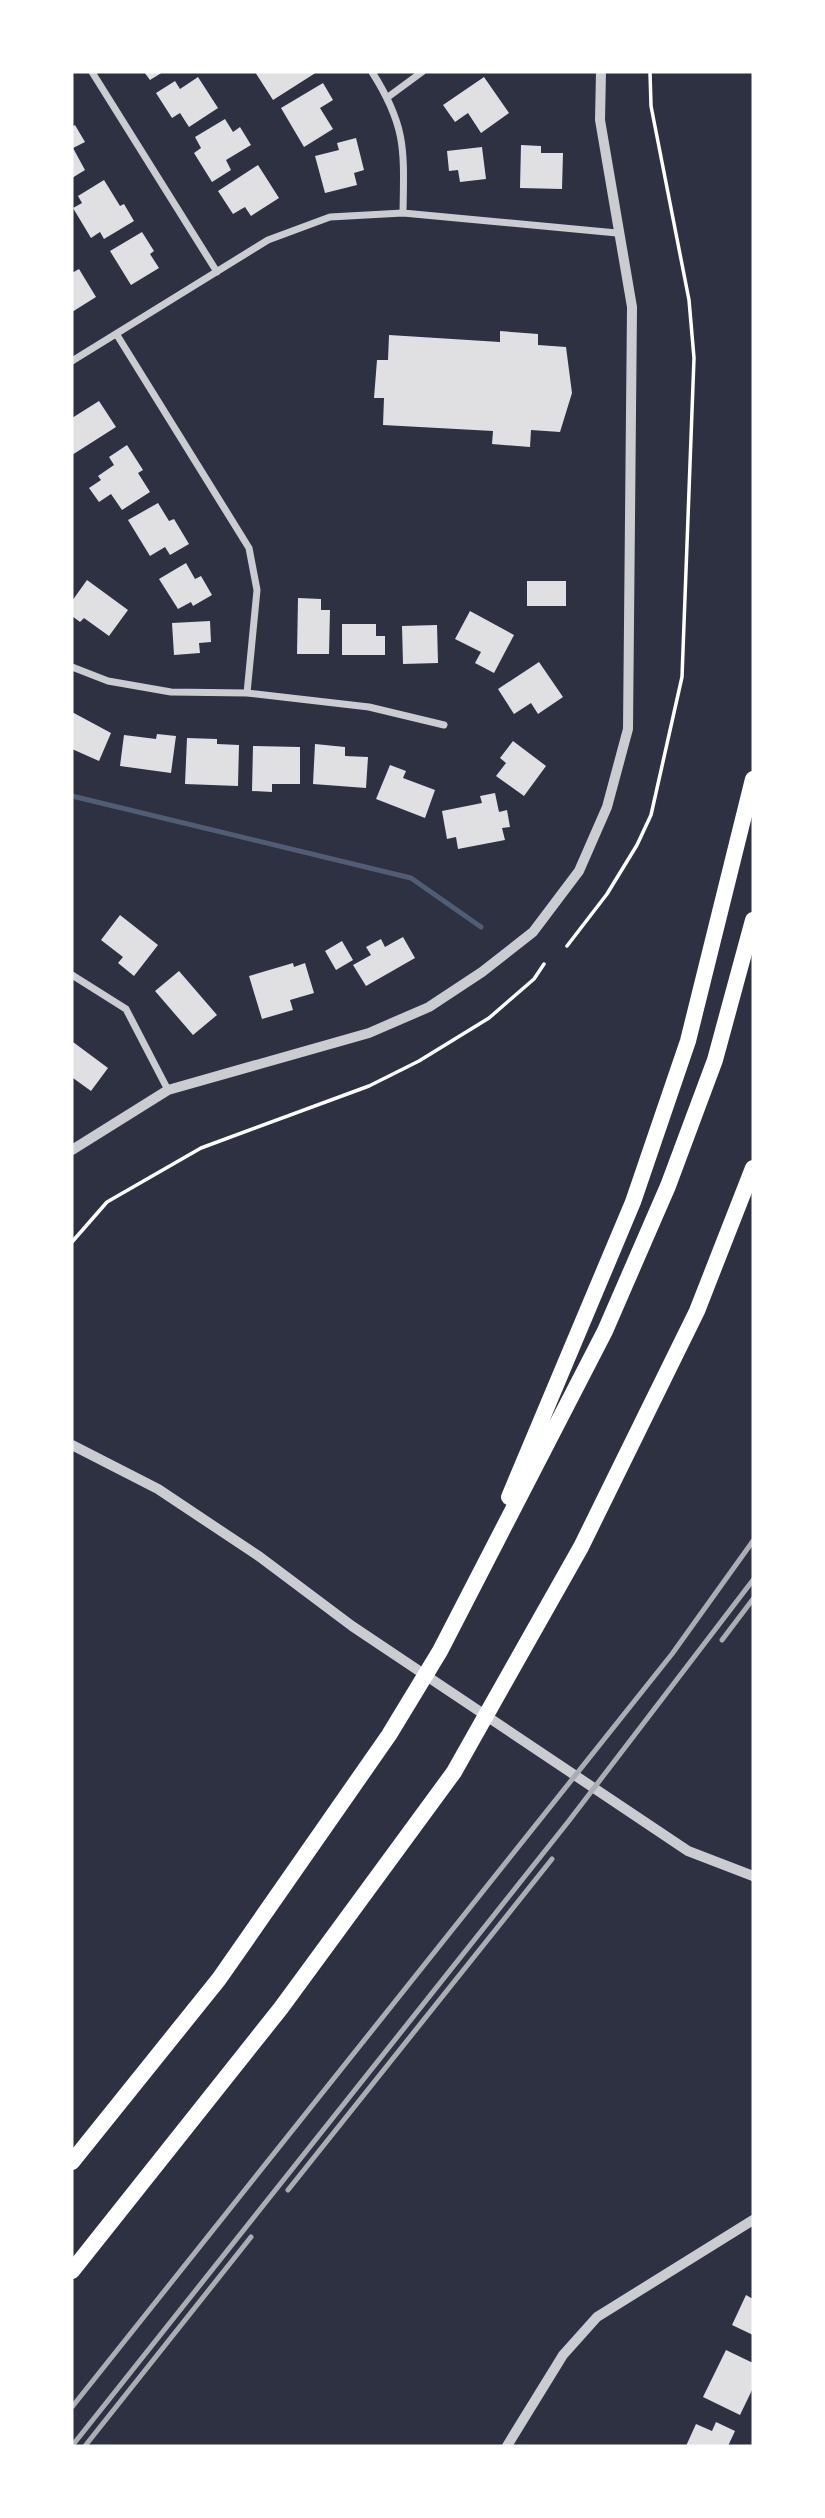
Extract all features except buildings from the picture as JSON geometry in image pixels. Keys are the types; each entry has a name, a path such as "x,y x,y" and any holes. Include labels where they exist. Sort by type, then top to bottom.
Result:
{"highway":[{"path":"461,1611 633,1202 688,1041 753,779"},
{"path":"72,2162 219,1979 389,1735 461,1611 605,1331 668,1186 715,1060 753,920"},
{"path":"72,2271 281,2008 454,1772 581,1547 697,1311 753,1168"}],"street":[{"path":"92,72 217,272"},
{"path":"372,72 388,97 405,143 403,213"},
{"path":"388,97 422,72"},
{"path":"72,1150 168,1090 369,1033 429,1007 482,972 533,932 579,871 607,807 628,729 632,307 617,233 600,120 601,72"},
{"path":"72,361 268,240 330,217 403,213 617,233"},
{"path":"117,335 249,548 257,590 247,693"},
{"path":"72,667 108,681 170,692 247,693 369,707 444,725"},
{"path":"72,975 126,1009 168,1090"},
{"path":"72,1445 158,1489 260,1557 352,1626 657,1827 688,1851 753,1876"},
{"path":"507,2446 563,2355 597,2317 753,2220"}],"path":[{"path":"568,946 607,894 637,845 651,815 682,677 694,358 689,300 651,106 650,72"},
{"path":"72,1242 107,1202 201,1148 369,1086 419,1062 489,1018 534,979 544,964"}],"waterway":[{"path":"72,796 411,878 481,927"}],"railway":[{"path":"72,2407 672,1654 753,1541"},
{"path":"72,2446 568,1822 753,1580"},
{"path":"722,1640 753,1599"},
{"path":"288,2190 552,1859"},
{"path":"85,2446 251,2237"}]}
